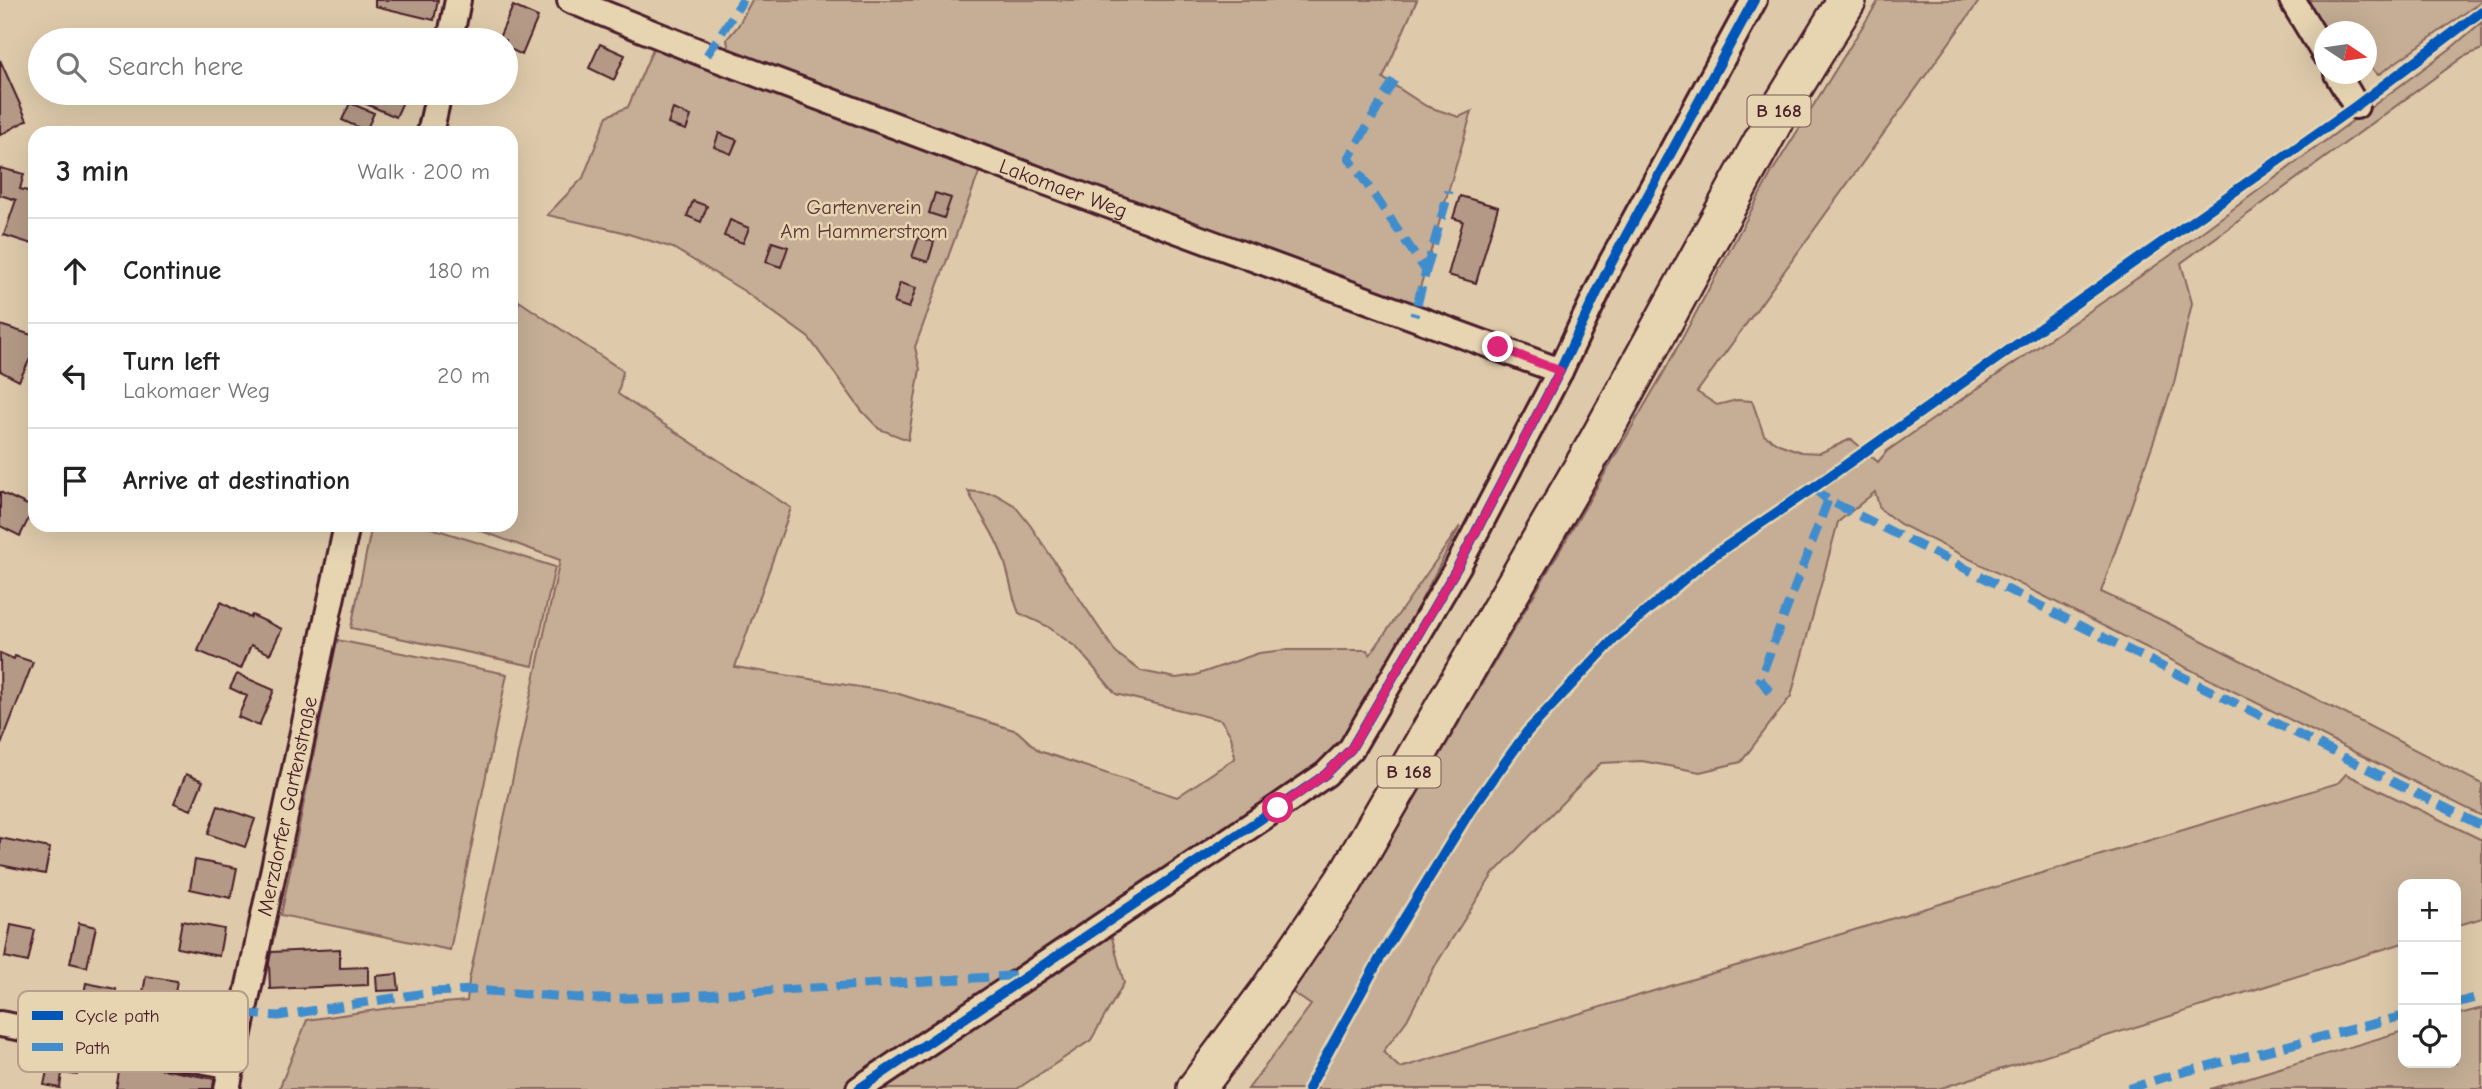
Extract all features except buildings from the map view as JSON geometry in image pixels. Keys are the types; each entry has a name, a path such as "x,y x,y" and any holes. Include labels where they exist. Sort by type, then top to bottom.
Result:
{"main road":[{"name":"B 168","path":"1196,1089 1267,994 1344,881 1598,441 1782,106 1847,0"}],"street":[{"path":"452,28 458,0"},
{"name":"Lakomaer Weg","path":"570,0 707,55 1040,180 1560,371"},
{"path":"859,1089 1278,808 1326,774 1351,749 1458,566 1560,371 1609,267 1754,0"},
{"path":"2292,0 2314,35"},
{"path":"2343,84 2356,106"},
{"path":"432,126 436,105"},
{"name":"Merzdorfer Gartenstraße","path":"248,993 346,532"},
{"path":"0,1024 18,1028"},
{"path":"204,1072 230,1078"}],"green space":[{"path":"752,0 1417,0 1383,78 1426,106 1459,117 1472,111 1414,308 729,54 727,39 738,26"},
{"path":"1879,0 1980,0 1697,392 1717,405 1737,400 1752,401 1764,435 1779,444 1801,452 1820,453 1851,439 1878,462 1887,451 2168,257 2450,49 2482,22 2482,49 2463,57 2181,263 2192,303 2174,383 2101,592 2168,623 2482,784 2482,816 1900,524 1880,509 1875,492 1838,522 1791,696 1741,762 1700,772 1642,761 1601,763 1493,874 1435,966 1407,1020 1383,1052 1400,1068 2338,783 2346,774 2482,840 2482,918 2461,924 2461,879 2398,879 2398,945 1938,1089 1248,1089 1311,1005 1292,992 1365,884 1664,372 1772,172"},
{"path":"2300,0 2482,0 2378,75 2377,21 2316,21"},
{"name":"Gartenverein Am Hammerstrom","path":"655,44 981,167 915,347 920,369 908,440 879,429 862,411 809,338 744,291 673,248 619,231 547,215 583,178 607,116 628,107"},
{"path":"519,301 623,371 618,394 791,508 735,667 896,693 1017,731 1039,751 1177,797 1235,758 1231,736 1221,720 1116,694 1077,648 1047,626 1019,613 999,547 968,491 995,494 1014,505 1116,653 1141,671 1176,678 1196,675 1259,653 1285,650 1367,650 1370,655 1460,526 1347,743 1317,769 842,1089 279,1089 307,1020 397,1007 467,1001 469,980 560,560 484,532 518,532"},
{"path":"371,532 444,532 555,567 533,666 351,628"},
{"path":"337,640 507,674 450,950 281,915"},
{"path":"1111,934 1124,983 1091,1040 1017,1089 881,1089"},
{"path":"2482,1008 2482,1089 2210,1089 2398,1033 2398,1068 2461,1068 2461,1014"}],"marked path":[{"path":"707,55 743,0"},
{"path":"1394,80 1349,158 1426,271 1414,316"},
{"path":"1426,271 1449,191"},
{"path":"1813,488 1828,500 2482,826"},
{"path":"1770,692 1760,679 1828,500"},
{"path":"248,1014 278,1016 432,992 476,990 593,999 668,997 1024,975"},
{"path":"2461,1002 2482,996"},
{"path":"2128,1089 2172,1075 2398,1017"}],"cycle path":[{"path":"859,1089 1277,808 1326,774 1351,749 1458,566 1560,371 1609,267 1754,0"},
{"path":"1308,1089 1380,958 1470,811 1527,732 1616,637 1708,559 2356,106 2482,11"}],"route":[{"path":"1278,808 1326,774 1351,749 1458,566 1560,371 1498,347"}]}
